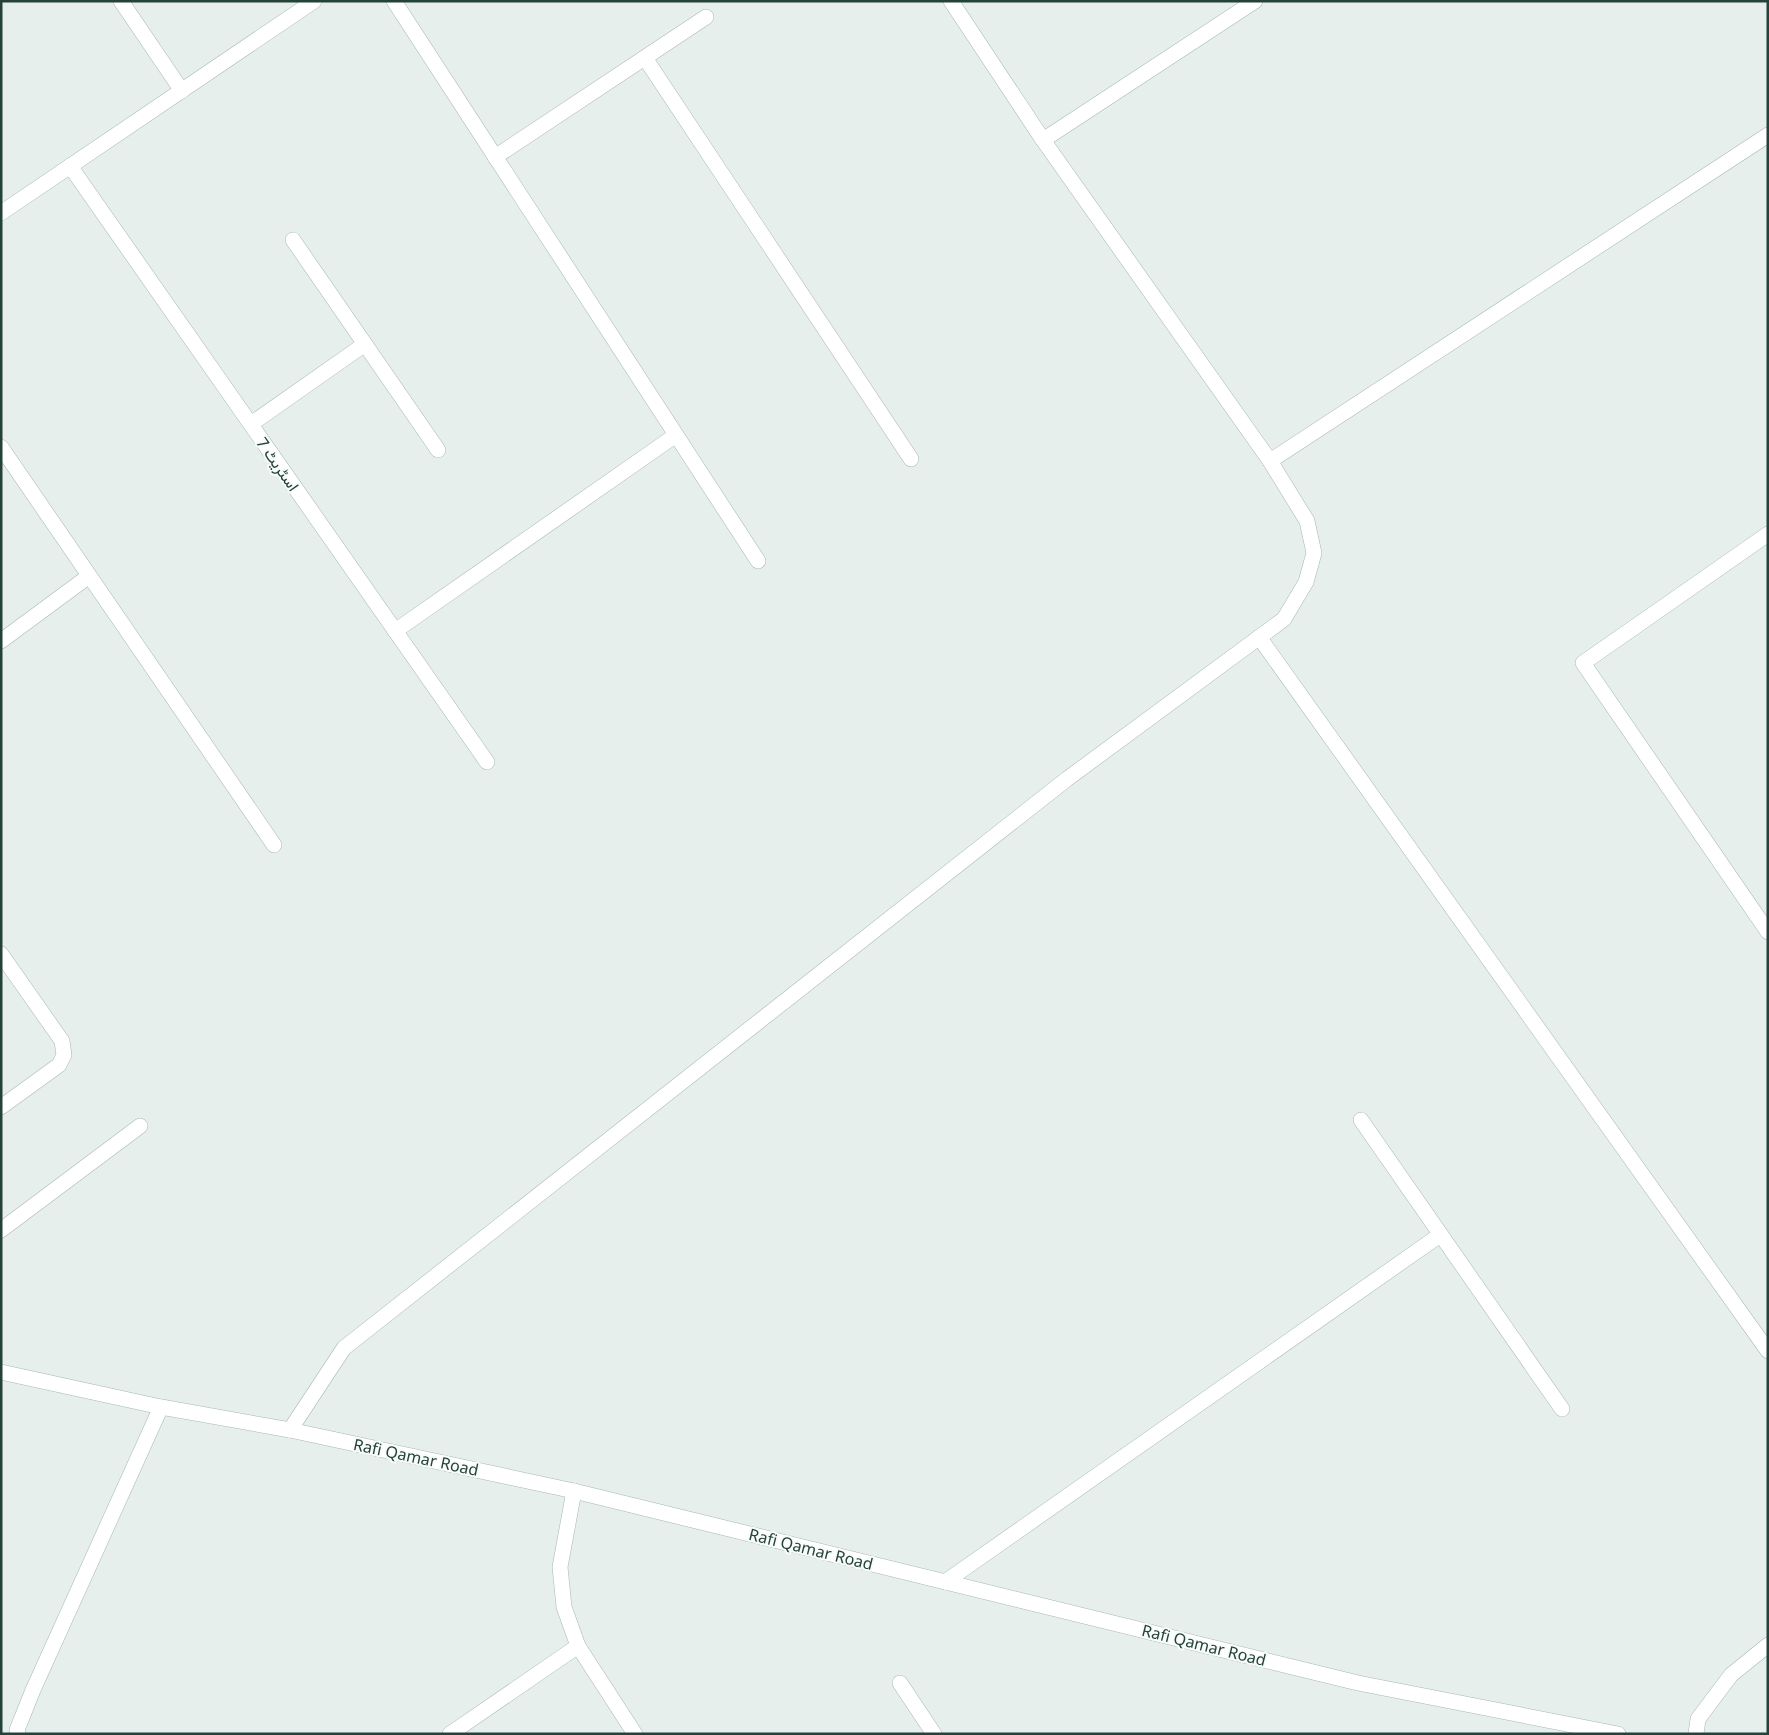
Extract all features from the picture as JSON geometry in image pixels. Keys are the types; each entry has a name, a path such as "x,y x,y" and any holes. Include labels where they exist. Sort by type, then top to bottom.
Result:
{"street":[{"path":"121,1 182,91"},
{"path":"1,213 314,1"},
{"path":"394,1 758,561"},
{"path":"290,1430 344,1348 1067,779 1284,619 1306,582 1314,553 1307,521 1270,461 1043,140 951,1"},
{"path":"1043,140 1255,1"},
{"path":"495,157 706,17"},
{"path":"645,58 911,459"},
{"path":"1270,461 1768,135"},
{"name":"اسٹریٹ 7","path":"70,166 487,762"},
{"path":"293,240 438,450"},
{"path":"251,424 365,344"},
{"path":"395,630 676,435"},
{"path":"1,447 274,845"},
{"path":"1768,534 1583,662 1768,932"},
{"path":"1,640 89,576"},
{"path":"1259,637 1768,1351"},
{"path":"1,954 62,1042 64,1055 59,1065 1,1107"},
{"path":"1360,1120 1562,1409"},
{"path":"1,1230 140,1126"},
{"path":"945,1582 1440,1235"},
{"name":"Rafi Qamar Road","path":"1,1372 161,1407 290,1430 574,1491 1358,1683 1618,1734"},
{"path":"16,1733 33,1690 161,1407"},
{"path":"574,1491 560,1567 564,1607 578,1646 635,1734"},
{"path":"1696,1734 1698,1720 1731,1675 1768,1645"},
{"path":"450,1734 578,1646"},
{"path":"900,1682 934,1734"}]}
